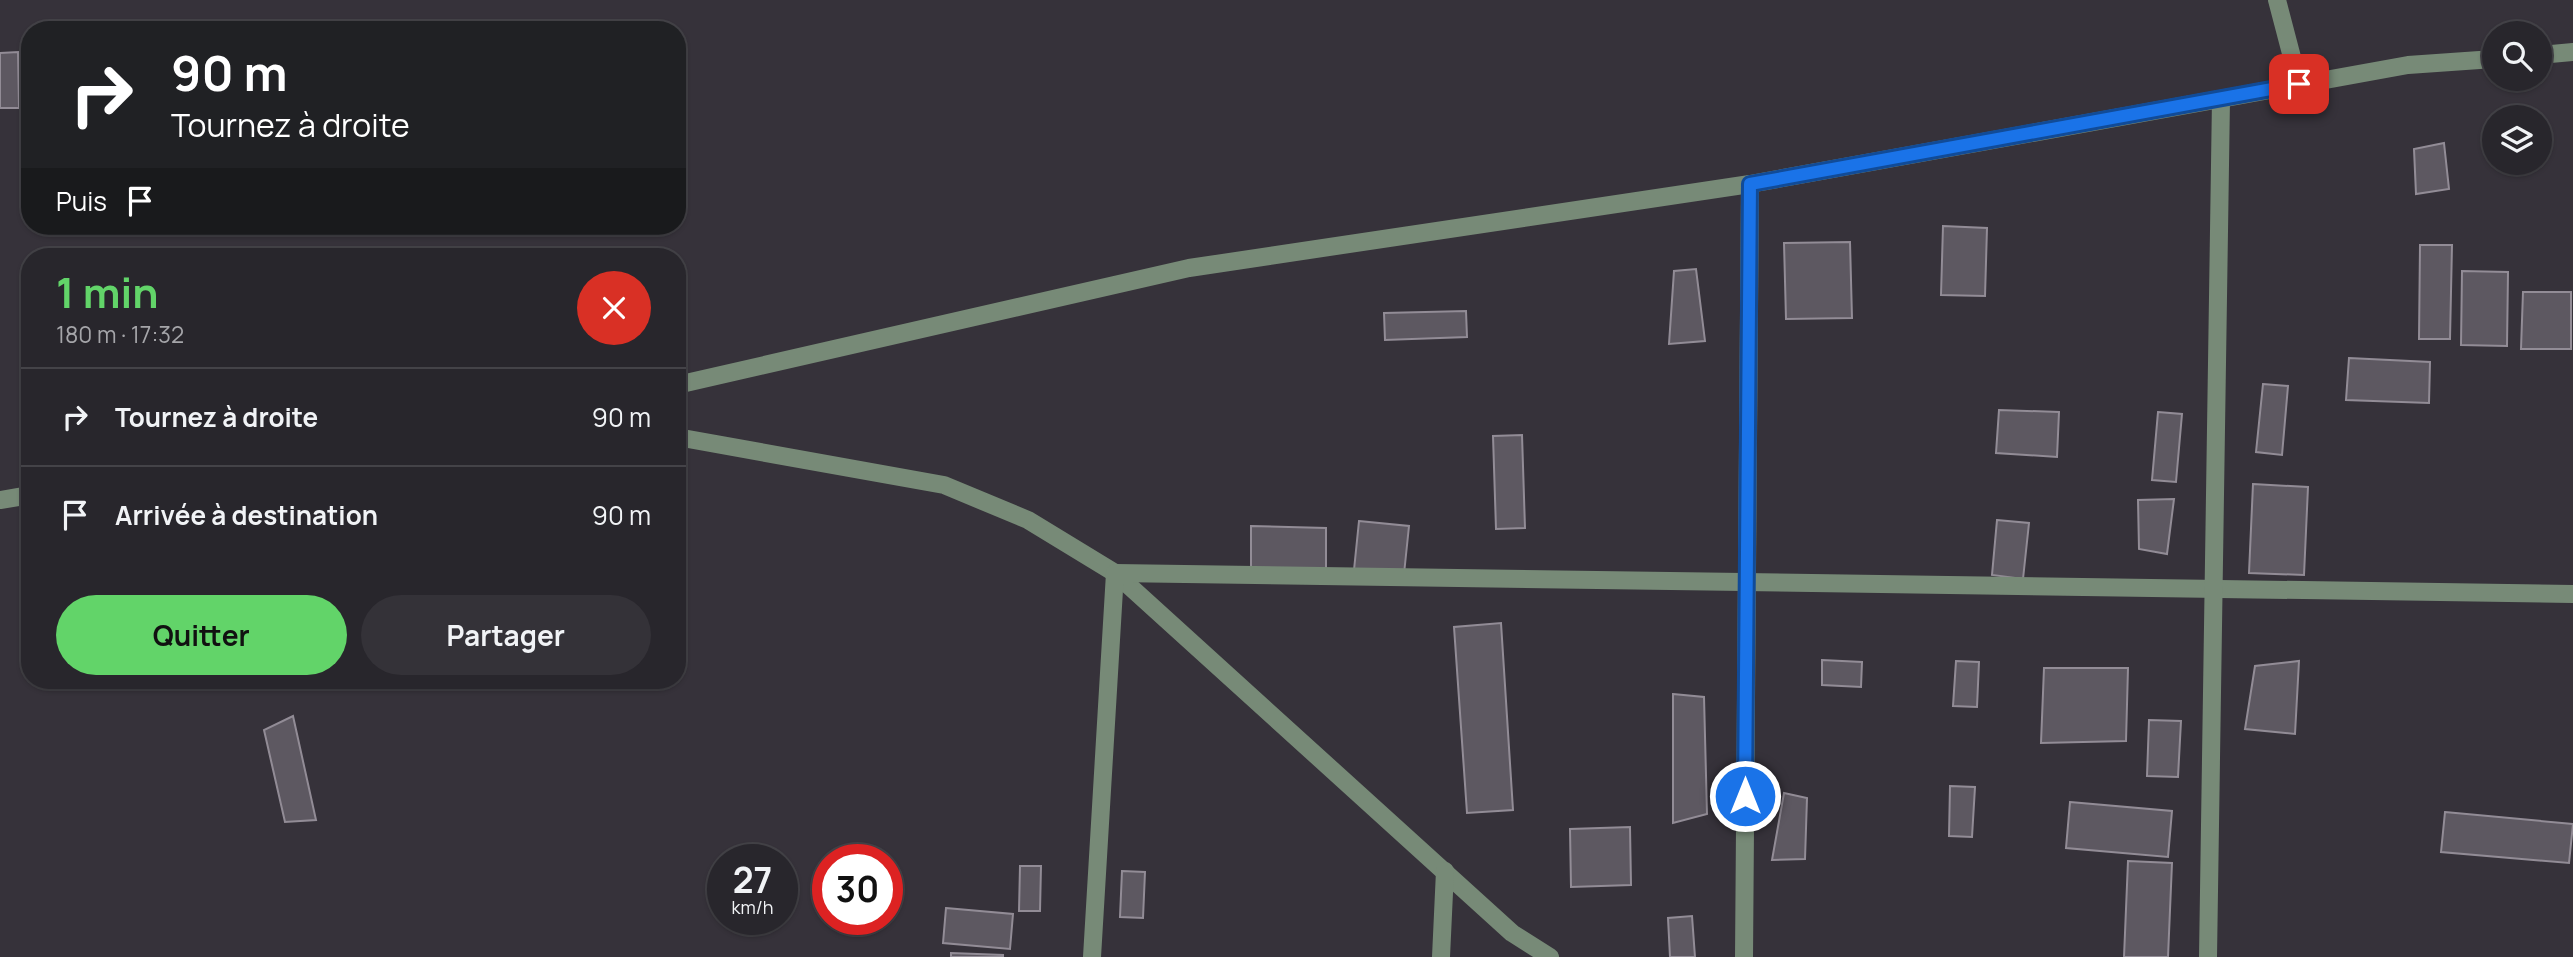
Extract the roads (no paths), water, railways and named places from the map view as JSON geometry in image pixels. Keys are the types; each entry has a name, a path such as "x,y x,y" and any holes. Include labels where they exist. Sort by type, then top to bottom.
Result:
{"street":[{"path":"2277,0 2299,84"},
{"path":"2552,54 2573,52"},
{"path":"686,383 1189,268 1750,184 2408,65 2482,60"},
{"path":"2208,957 2221,99"},
{"path":"1744,957 1750,184"},
{"path":"686,439 944,485 1028,520 1115,573 1512,933 1550,957"},
{"path":"0,500 21,496"},
{"path":"1115,573 2573,594"},
{"path":"1092,957 1115,573"},
{"path":"1441,957 1445,871"}]}
